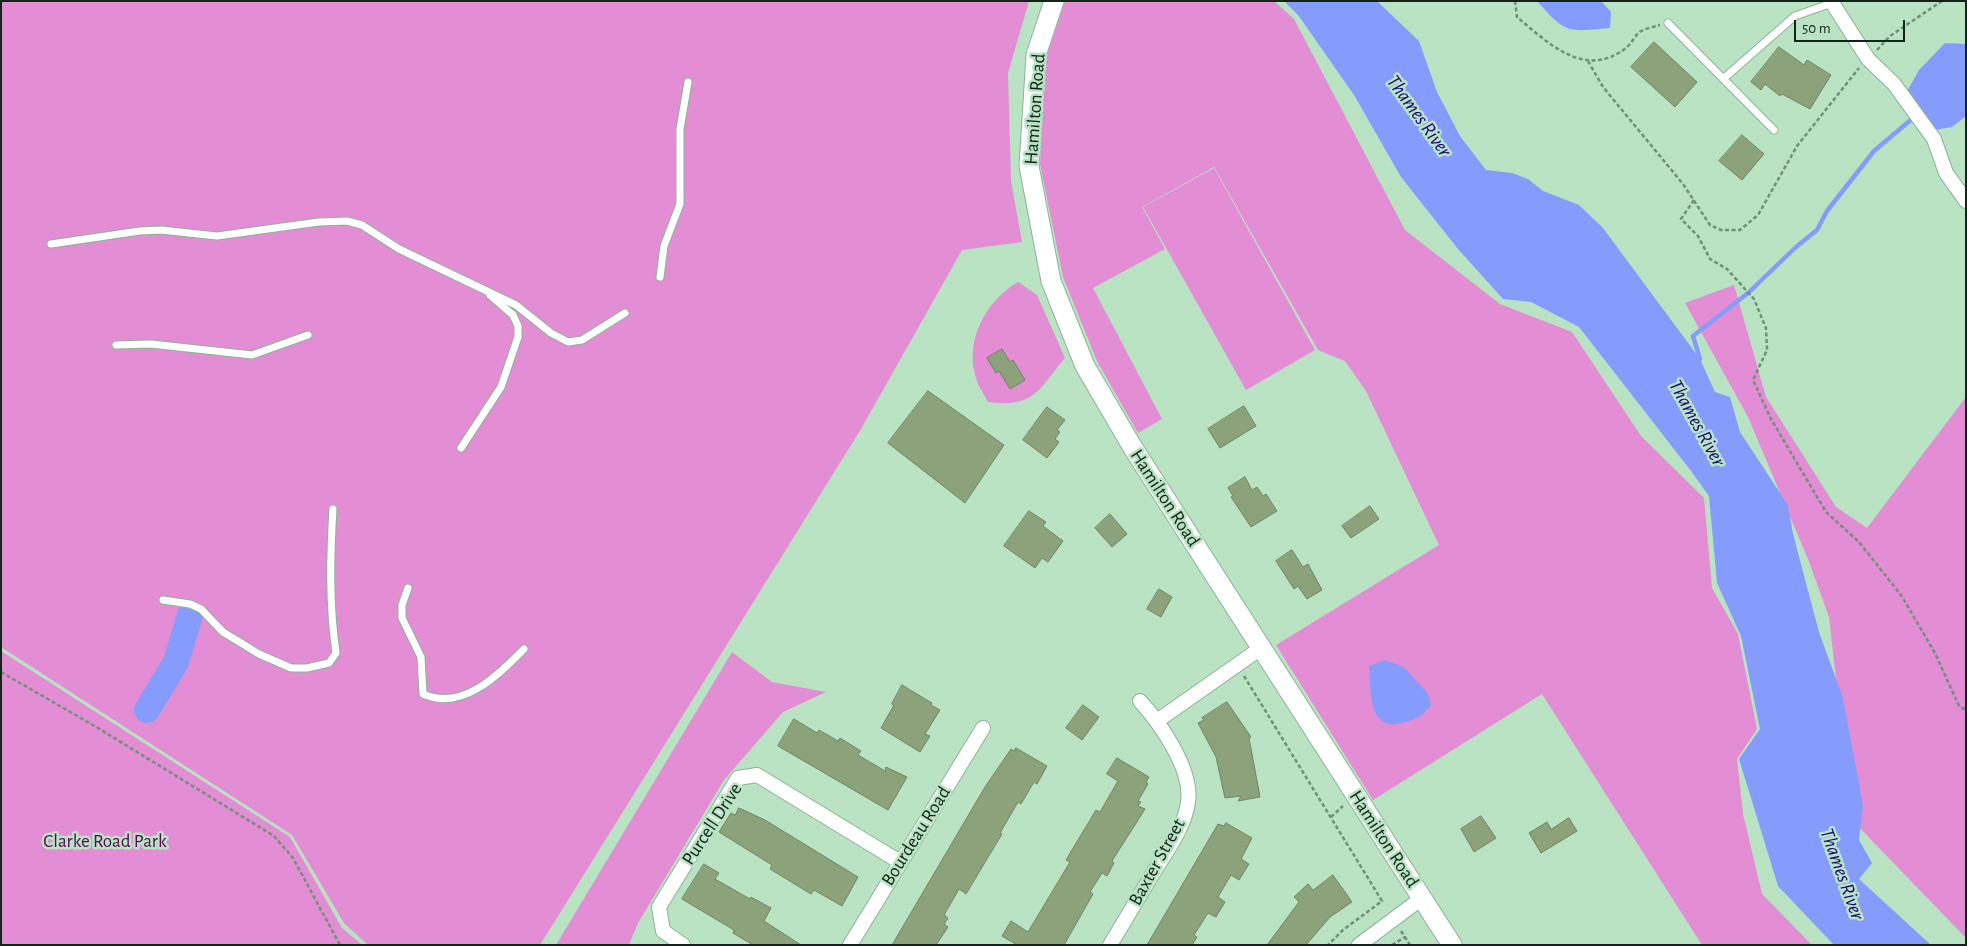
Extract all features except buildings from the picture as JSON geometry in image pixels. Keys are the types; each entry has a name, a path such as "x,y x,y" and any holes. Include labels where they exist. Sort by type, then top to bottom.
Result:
{"main road":[{"name":"Hamilton Road","path":"1054,1 1036,55 1029,166 1051,282 1085,366 1128,440 1452,945"}],"street":[{"path":"1832,2 1868,59 1894,84 1934,139 1946,173 1966,201"},
{"path":"1157,721 1262,648"},
{"name":"Baxter Street","path":"1110,945 1179,831 1189,801 1186,778 1157,721 1140,701"},
{"name":"Bourdeau Road","path":"850,945 983,728"},
{"name":"Purcell Drive","path":"684,945 664,931 658,907 738,778 757,775 900,862"},
{"path":"1359,945 1422,898"}],"lane":[{"path":"1723,79 1796,16 1832,2"},
{"path":"1668,23 1774,130"},
{"path":"660,277 664,246 680,204 680,129 688,82"},
{"path":"51,244 140,231 162,230 217,236 319,222 347,221 362,225 399,249 516,305 551,333 568,342 582,340 625,312"},
{"path":"461,448 501,387 518,337 518,326 512,315 483,289"},
{"path":"116,344 151,344 252,355 308,335"},
{"path":"163,600 190,604 201,609 223,632 259,654 291,668 307,668 329,663 334,660 336,652 330,596 333,509"},
{"path":"408,588 402,606 402,618 421,657 423,694 430,697 445,698 468,694 496,676 524,648"}],"path":[{"path":"1514,1 1517,17 1542,38 1558,50 1588,61 1607,60 1628,47 1640,31 1668,23"},
{"path":"1694,200 1681,219 1698,236 1710,259 1727,269 1754,299 1766,328 1767,350 1753,380 1771,419 1826,512 1859,542 1901,595 1936,653 1959,706 1966,710"},
{"path":"1237,664 1382,901 1343,930 1328,945"},
{"path":"1,672 98,728 274,836 293,858 340,945"},
{"path":"1392,945 1405,937 1410,945"}],"green space":[{"path":"1,1 1029,1 1008,73 1011,181 1022,242 962,250 861,429 540,945 368,945 344,923 292,835 1,647"},
{"path":"1065,1 1274,1 1294,19 1405,230 1500,304 1572,332 1641,436 1704,498 1712,588 1738,634 1757,729 1737,759 1743,814 1762,894 1812,945 1702,945 1542,694 1373,800 1276,645 1439,545 1366,391 1345,361 1318,350 1214,167 1142,207 1165,249 1093,288 1162,419 1138,433 1097,361 1063,277 1040,164 1046,58"},
{"path":"1214,168 1315,350 1246,390 1143,207"},
{"path":"1018,282 1037,295 1065,358 1041,388 1026,399 1004,403 988,402 978,384 973,367 975,338 980,324 996,300"},
{"path":"1734,285 1766,397 1836,507 1867,528 1966,397 1966,938 1852,820 1829,617 1808,559 1748,417 1685,303"},
{"name":"Clarke Road Park","path":"1,651 290,837 342,928 362,945 1,945"},
{"path":"732,652 772,682 826,692 783,712 724,780 638,923 629,945 556,945"}],"water":[{"name":"Thames River","path":"1284,1 1377,1 1419,41 1437,92 1460,136 1486,170 1512,173 1528,179 1543,191 1579,205 1603,228 1700,359 1715,392 1730,397 1740,432 1788,505 1793,534 1819,632 1843,698 1863,806 1859,840 1872,863 1859,879 1931,945 1834,945 1778,886 1739,759 1760,729 1741,636 1717,583 1709,496 1579,327 1531,302 1503,299 1458,249 1401,177 1354,95 1298,15"},
{"path":"1537,1 1601,1 1611,12 1610,28 1576,30 1568,28 1555,20"},
{"path":"1945,43 1966,44 1966,116 1952,127 1929,131 1905,95 1919,70"},
{"path":"1385,660 1404,667 1428,694 1431,705 1418,717 1402,723 1391,724 1382,721 1377,715 1371,696 1369,666"}],"waterway":[{"path":"1700,359 1693,336 1748,293 1796,247 1817,230 1827,211 1874,151 1913,118"},
{"path":"147,710 176,662 190,615"}]}
